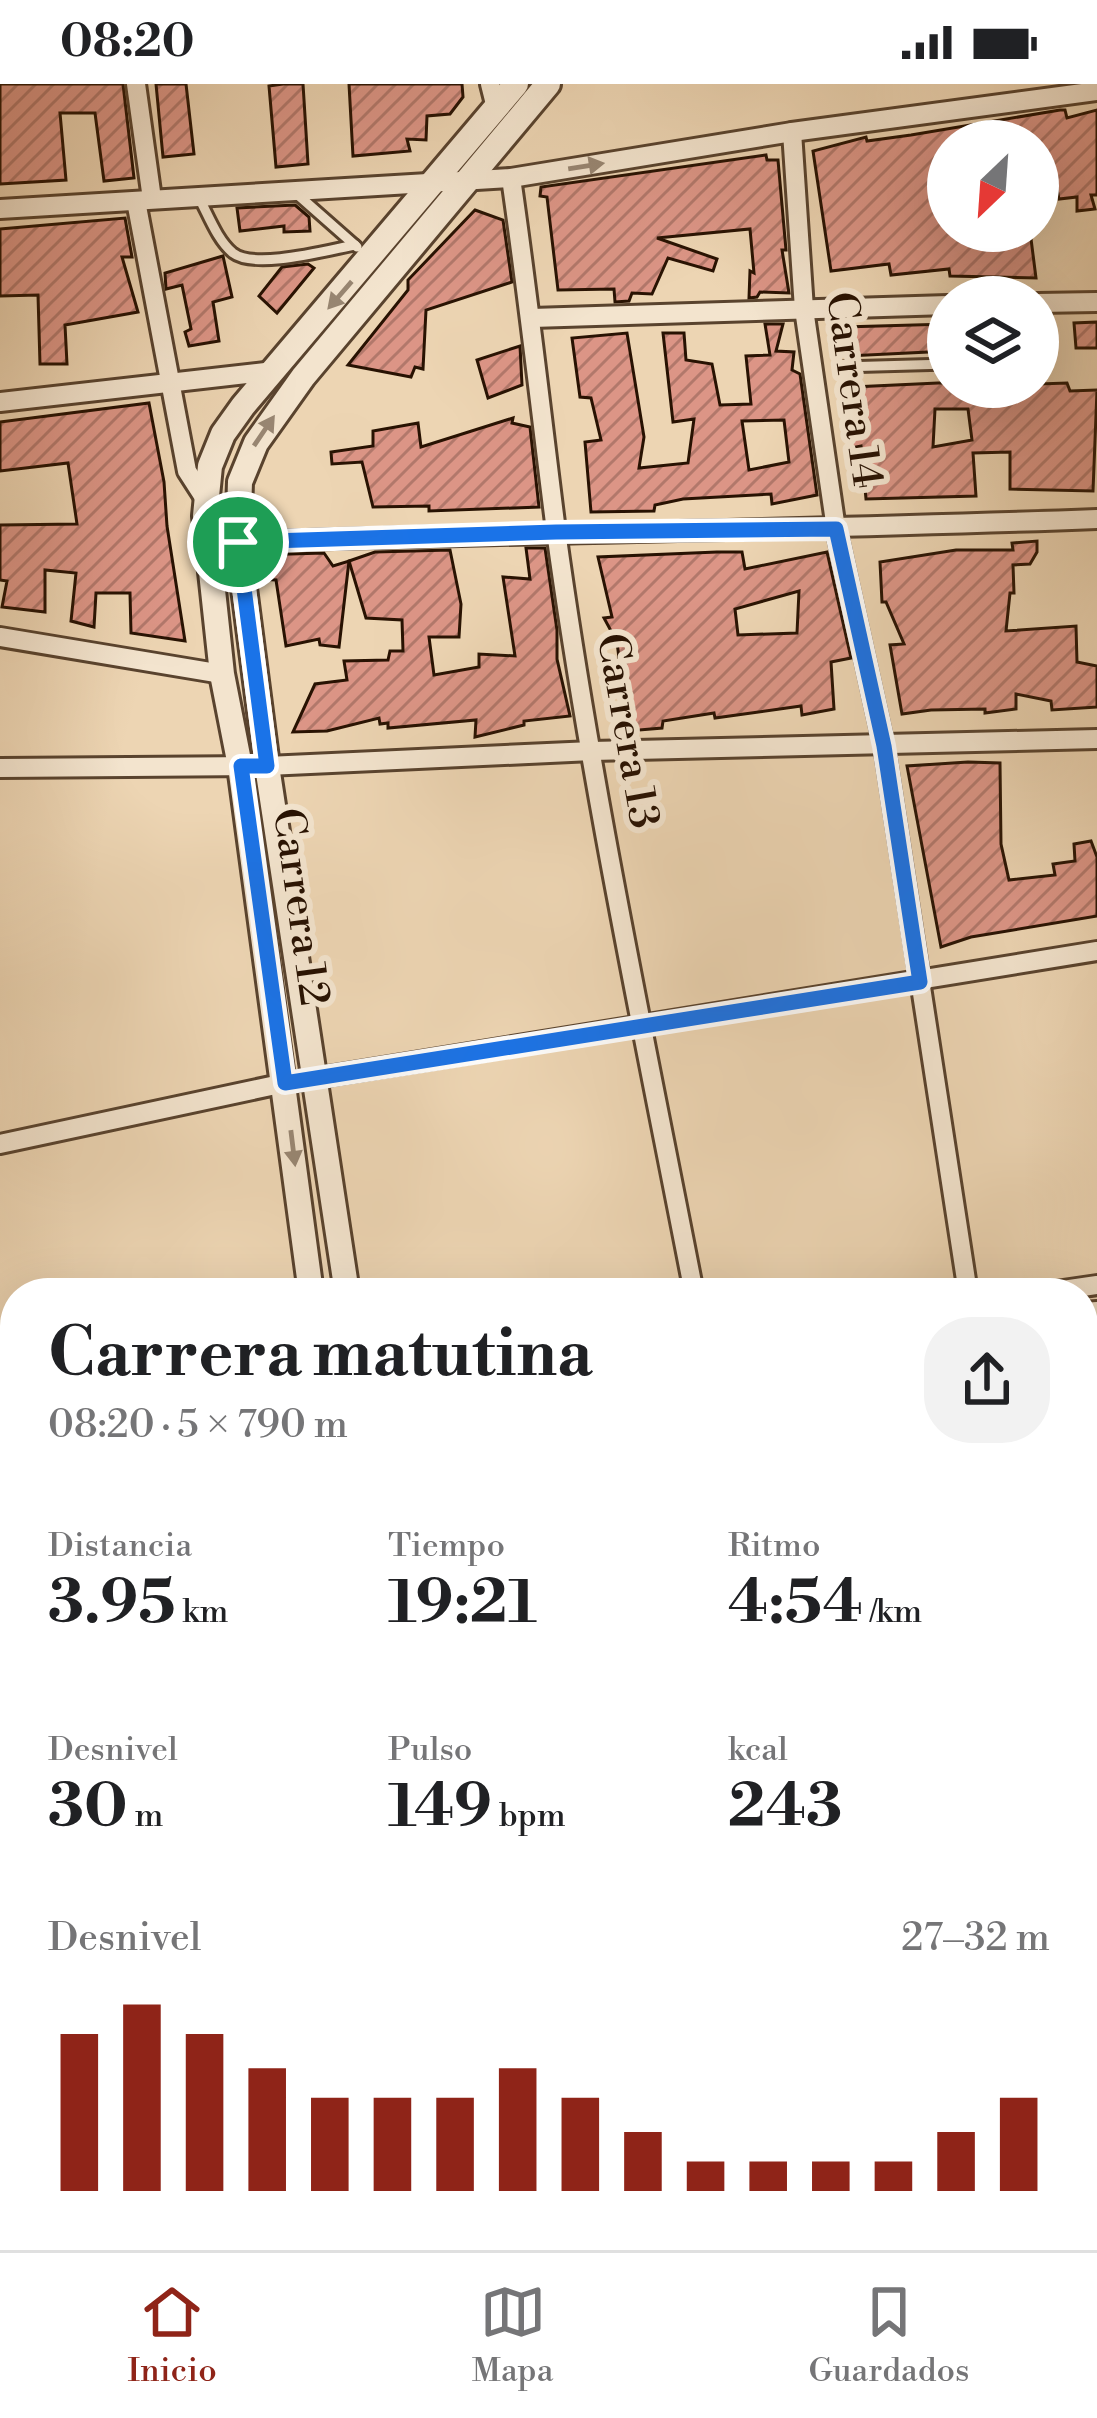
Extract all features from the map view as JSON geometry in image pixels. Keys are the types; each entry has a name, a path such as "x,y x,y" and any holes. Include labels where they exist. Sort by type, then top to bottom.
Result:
{"street":[{"path":"136,84 144,200 167,382 187,471 205,499"},
{"name":"Carrera 12","path":"309,1278 241,766 222,674 206,533 210,466 224,434 363,252 439,179 493,96 515,84"},
{"name":"Carrera 12","path":"345,1278 267,766 238,542 240,482 256,443 328,345 548,84"},
{"path":"0,209 511,178 792,132 1097,91"},
{"name":"Carrera 14","path":"792,132 804,309 836,529 884,746 966,1278"},
{"name":"Carrera 13","path":"511,178 556,532 691,1278"},
{"path":"1059,303 1097,302"},
{"path":"532,318 927,306"},
{"path":"0,402 274,371"},
{"path":"238,542 1097,519"},
{"path":"0,637 222,674"},
{"path":"0,768 267,766 592,751 1097,739"},
{"path":"0,1144 285,1083 1097,951"}],"lane":[{"path":"292,190 363,252"},
{"path":"198,196 222,242 238,257 266,260 363,252"},
{"path":"841,367 927,365"}],"building":[{"path":"0,84 123,84 134,178 104,181 95,113 60,113 66,180 0,184"},
{"path":"156,84 186,84 194,154 163,157"},
{"path":"303,84 308,164 276,167 269,86"},
{"path":"349,84 462,84 463,97 450,114 427,116 426,140 407,139 410,151 353,156"},
{"path":"1065,110 1067,118 1097,110 1097,195 1091,195 1095,209 1077,211 1077,197 1059,199 1059,120 1003,120"},
{"path":"927,132 927,252 1033,252 1036,276 950,276 949,269 891,275 889,264 831,271 813,151 866,137 867,141"},
{"path":"766,155 767,160 778,160 789,293 760,292 749,298 750,271 754,273 750,229 657,238 717,259 713,271 668,258 652,294 632,293 629,301 615,302 614,289 558,290 547,197 540,196 541,187"},
{"path":"295,205 309,217 310,231 284,232 284,226 240,231 237,208"},
{"path":"475,210 503,220 512,282 426,310 423,369 415,367 411,377 348,365 408,290 408,280"},
{"path":"125,218 132,257 122,257 138,312 65,325 67,364 40,364 38,295 0,296 0,229"},
{"path":"223,256 232,297 213,302 219,341 189,346 185,332 191,329 182,285 166,289 165,273"},
{"path":"308,264 314,268 277,313 259,296 282,267"},
{"path":"1097,322 1097,348 1076,348 1074,323"},
{"path":"765,324 783,324 776,351 794,352 792,370 800,374 817,495 772,504 771,494 683,499 655,505 654,511 591,512 585,442 601,440 591,398 580,397 572,338 627,333 644,437 639,468 688,463 694,419 673,422 663,333 684,333 686,360 712,364 720,405 751,404 746,356 770,355","holes":["784,420 789,462 749,470 742,421"]},
{"path":"927,325 927,352 848,356 844,327"},
{"path":"520,346 522,385 488,398 477,360"},
{"path":"1059,383 1067,383 1070,391 1097,390 1093,491 1010,489 1010,452 973,453 976,496 866,499 861,446 851,448 843,414 853,387 927,384 927,408 1059,408","holes":["935,409 968,409 972,440 933,447"]},
{"path":"149,403 185,641 131,633 130,593 96,593 94,627 71,621 76,573 45,570 45,612 2,607 7,581 0,580 0,525 77,524 68,463 0,471 0,422"},
{"path":"513,418 512,423 530,427 539,507 429,511 429,506 373,507 362,462 332,464 331,452 373,446 373,431 418,423 421,447"},
{"path":"1037,541 1030,564 1013,565 1014,593 1010,593 1006,631 1076,626 1077,662 1097,666 1097,707 1052,710 1051,701 1016,694 1016,709 902,714 890,645 904,644 882,602 880,562 956,550 1013,550 1012,543"},
{"path":"526,548 545,548 557,659 570,716 524,721 524,725 475,737 476,720 388,728 379,718 327,731 293,732 315,684 347,680 344,661 388,660 390,651 403,651 402,620 366,618 349,561 375,552 450,550 461,604 459,637 429,637 434,675 479,667 479,654 515,656 503,577 530,579"},
{"path":"742,552 745,569 827,552 851,658 831,662 834,709 802,715 801,706 715,718 714,713 663,721 662,728 628,731 617,642 604,618 612,617 598,557","holes":["799,591 797,633 738,635 735,609"]},
{"path":"324,553 333,566 349,561 339,647 320,645 319,639 286,646 276,580 259,579 256,555"},
{"path":"1000,763 1001,844 1009,880 1055,875 1053,864 1075,861 1074,844 1091,841 1097,857 1097,916 971,937 941,947 907,766"}],"route":[{"path":"836,529 884,746 920,982 285,1083 241,766 267,766 238,542 836,529"}]}
